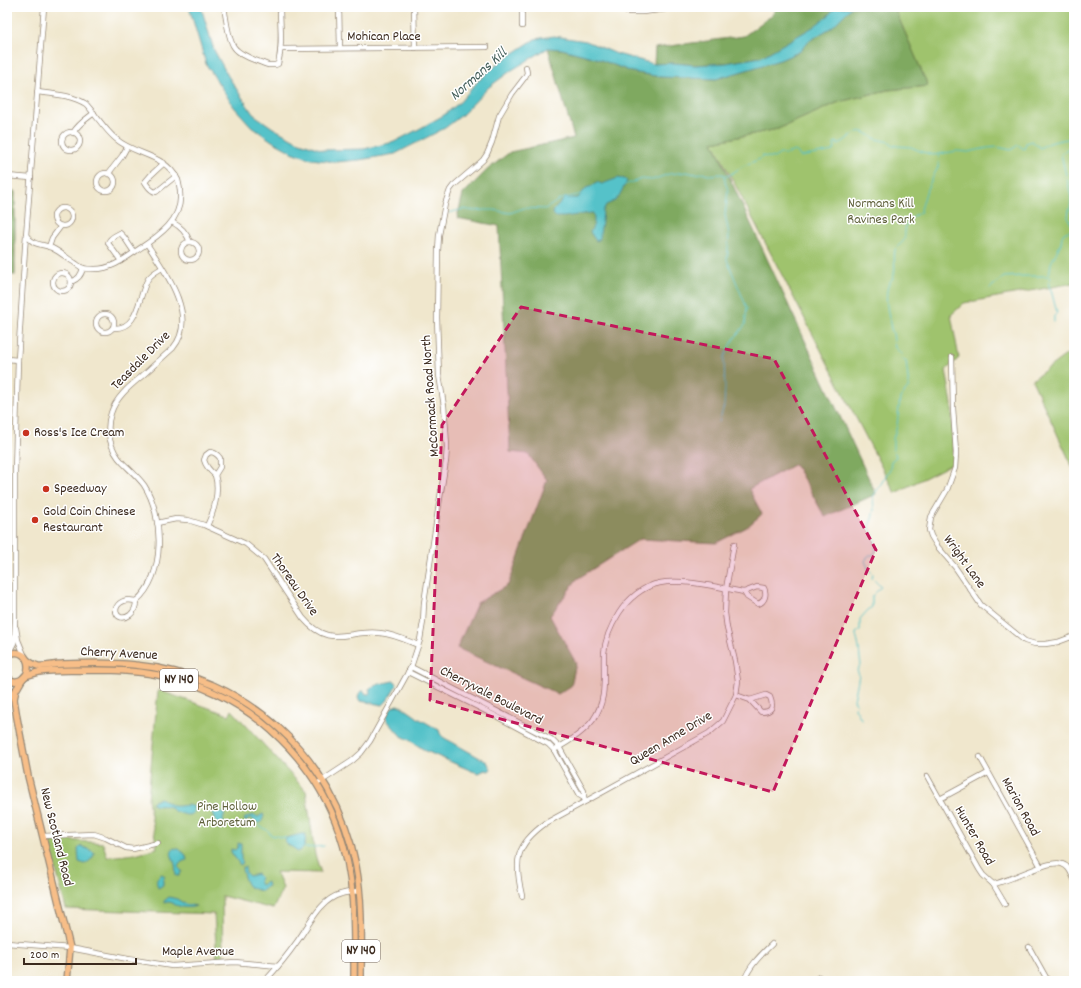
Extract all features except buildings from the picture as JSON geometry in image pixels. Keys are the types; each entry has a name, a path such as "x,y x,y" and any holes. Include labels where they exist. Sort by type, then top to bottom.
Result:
{"main road":[{"name":"Cherry Avenue","path":"8,654 14,652 19,653 32,664 39,666 61,664 124,664 145,666 175,672 205,682 241,699 274,724 303,753 323,781 336,805 347,833 355,863 359,891 361,981"},
{"path":"14,699 16,690 29,669 27,659"},
{"name":"Cherry Avenue","path":"7,679 14,681 40,672 48,671 124,671 144,672 164,676 192,684 229,700 246,710 277,735 305,766 317,784 334,817 342,840 350,869 352,892 354,981"},
{"name":"New Scotland Road","path":"7,684 14,699 28,776 70,948 67,981"}],"street":[{"path":"8,654 14,643 15,621 15,466 18,360 25,248 44,7"},
{"path":"224,7 229,36 233,47 241,53 268,65 278,64 281,49 280,7"},
{"path":"339,7 340,48"},
{"path":"414,7 415,48"},
{"path":"522,7 522,26"},
{"path":"614,7 624,9 631,13 680,7"},
{"name":"Mohican Place","path":"281,49 488,47"},
{"name":"McCormack Road North","path":"317,784 349,764 361,753 370,741 411,667 420,640 447,447 444,406 439,376 437,318 438,251 445,204 453,186 483,160 487,154 499,116 512,94 525,77 527,73 526,67"},
{"path":"26,235 31,242 49,247 83,268 102,269 111,267 147,244 169,226 179,209 181,200 180,186 172,170 164,163 127,147 116,139 110,134 86,104 80,100 70,97 37,92"},
{"path":"73,133 77,126 94,113"},
{"path":"108,174 127,147"},
{"path":"164,163 145,182 152,191 156,192 176,176"},
{"path":"7,176 31,178"},
{"path":"172,222 181,227 187,234 190,242"},
{"path":"49,247 52,238 61,226"},
{"path":"121,261 108,243 114,236 120,233 134,252"},
{"path":"25,248 37,244"},
{"name":"Teasdale Drive","path":"136,600 134,611 130,615 125,618 118,616 116,610 118,603 136,600 141,596 148,587 154,574 159,548 157,523 153,506 144,486 113,449 108,424 111,412 123,393 178,342 182,333 183,324 181,310 176,294 167,274 147,244"},
{"path":"71,282 69,276 64,273 55,276 52,281 54,287 58,291 64,291 69,288 71,282 76,280 81,275 83,268"},
{"path":"113,328 113,319 110,315 101,314 97,318 96,324 99,330 108,332 113,328 124,326 130,322 137,310 148,280 151,275 162,268"},
{"name":"Wright Lane","path":"952,357 956,452 955,468 947,490 932,517 929,530 937,546 955,567 982,605 1025,641 1035,644 1045,644 1058,642 1074,636"},
{"path":"7,359 18,360"},
{"path":"207,526 212,516 217,484 215,476 205,465 204,460 206,455 210,452 217,454 220,458 220,467 215,476"},
{"name":"Thoreau Drive","path":"157,523 176,519 188,520 207,526 246,544 264,558 303,618 317,631 326,635 344,637 367,633 380,633 402,638 418,645"},
{"name":"Queen Anne Drive","path":"522,896 518,880 517,867 520,852 527,840 536,830 585,800 709,733 723,721 736,695 738,681 727,628 726,613 726,589 734,544"},
{"path":"585,800 584,791 557,749 579,734 592,721 601,704 605,685 604,652 614,621 624,606 634,596 660,582 673,581 690,583 744,592 760,587 764,588 766,591 763,602 758,604 747,597 744,592"},
{"path":"15,621 18,640 27,659"},
{"name":"Cherryvale Boulevard","path":"411,667 551,739 557,749"},
{"name":"Cherryvale Boulevard","path":"408,672 496,716 557,749"},
{"path":"451,694 454,689"},
{"path":"736,695 750,700 761,712 766,712 773,706 770,697 766,695 750,700"},
{"path":"496,716 499,712"},
{"name":"Marion Road","path":"980,757 1041,867"},
{"path":"940,799 988,772"},
{"name":"Hunter Road","path":"927,776 979,869 993,884 1005,904"},
{"path":"43,836 94,834 126,848 133,849 158,843"},
{"path":"993,884 1041,867 1057,864 1066,866 1074,879"},
{"path":"266,981 323,905 337,895 359,891"},
{"name":"Maple Avenue","path":"7,943 70,948 172,966 235,962 278,966"},
{"path":"744,981 755,962 772,944"},
{"path":"1029,947 1048,981"},
{"path":"814,981 819,977"}],"highlighted area":[{"path":"521,307 774,359 876,550 773,792 430,700 442,425"}],"green space":[{"path":"777,7 835,7 829,15 813,28 761,57 726,63 695,65 674,63 654,64 655,48 744,36 772,15"},
{"path":"852,7 894,7 928,86 887,90 839,102 778,129 713,142 876,494 825,517 795,464 749,489 762,514 747,527 716,543 640,539 577,579 550,616 576,663 571,686 558,694 457,648 477,603 508,585 547,480 528,454 510,452 499,226 457,218 463,194 487,170 510,152 574,138 548,48 562,49 596,58 632,72 661,77 716,79 780,60 801,51 807,42 832,27"},
{"name":"Normans Kill Ravines Park","path":"894,7 1074,7 1074,283 964,303 951,315 959,358 946,370 952,404 954,463 895,493 713,142 778,129 839,102 888,90 928,86"},
{"path":"7,191 15,191 15,275 7,275"},
{"path":"1074,349 1074,470 1032,380"},
{"path":"7,380 11,381 9,417 7,418"},
{"name":"Pine Hollow Arboretum","path":"158,690 229,715 232,710 306,791 315,855 321,873 276,872 283,888 273,909 222,896 223,960 217,960 214,914 66,909 49,842 66,840 103,843 107,857 135,854 157,848 148,799"}],"water":[{"path":"189,7 201,7 214,50 228,76 253,114 273,128 297,141 323,150 364,149 394,142 419,129 444,115 460,102 478,81 500,62 535,39 554,36 586,41 617,54 654,64 674,63 695,65 726,63 761,57 813,27 829,15 835,7 852,7 832,27 807,42 801,51 780,60 716,79 661,77 632,72 596,58 562,49 548,48 512,70 489,87 462,115 445,128 395,154 336,162 311,159 292,152 272,141 252,127 234,107 206,64"},
{"path":"618,178 625,179 627,181 615,201 606,205 603,211 599,240 596,241 590,232 594,223 593,213 564,217 556,217 553,214 554,210 565,198 578,198 586,188 597,182 602,184"},
{"path":"393,681 397,684 383,705 359,700 358,696 361,691 369,694 369,689 371,687"},
{"path":"397,705 439,730 440,734 444,738 487,762 491,769 489,771 485,770 479,773 472,771 426,751 400,735 386,717 392,707"},
{"path":"160,798 174,806 192,806 194,807 193,813 186,815 175,812 166,806 152,804 152,802"},
{"path":"203,805 215,808 219,812 225,813 223,820 224,823 221,828 219,829 212,811"},
{"path":"263,814 262,822 257,823 251,818 248,819 246,823 244,819 251,816 258,817"},
{"path":"306,834 305,843 304,847 297,852 285,843 286,838"},
{"path":"238,843 241,844 241,859 243,863 240,865 231,852 231,849 235,850 238,847"},
{"path":"81,846 94,852 90,861 85,864 79,862 78,849"},
{"path":"174,848 179,849 186,855 187,860 182,862 178,867 182,871 179,876 176,876 175,866 171,854"},
{"path":"242,867 245,867 246,873 249,876 257,874 260,877 259,881 261,885 267,882 268,886 262,891 250,887 245,881"},
{"path":"162,874 165,876 163,885 158,888 157,880"},
{"path":"169,897 177,899 185,904 196,906 185,907 171,902 164,903 164,901"}],"waterway":[{"path":"624,185 642,179 652,180 669,174 686,172 708,175 722,174 728,176 743,166 760,159 762,156 774,158 780,154 795,151 800,157 833,151 835,148 834,143 837,142 838,145 857,132 864,132 876,139 890,142 892,145 911,147 933,155 957,151 968,152 997,147 1011,150 1018,145 1024,149 1026,143 1032,141 1040,148 1052,142 1074,138"},
{"path":"1054,322 1054,316 1057,313 1049,286 1051,278 1049,276 1051,263 1061,243 1062,236 1064,233 1073,229 1068,217 1071,205 1071,196 1061,154 1074,145"},
{"path":"861,719 855,708 856,703 854,700 859,675 857,670 861,664 856,633 860,630 860,619 872,607 872,596 881,587 872,578 873,574 869,570 865,561 869,555 873,555 876,551 875,540 869,526 874,510 873,497 890,469 891,461 896,457 893,451 893,439 897,426 900,398 909,387 906,361 901,359 902,354 895,348 886,296 894,275 895,250 905,237 905,229 909,220 920,213 927,189 938,167 939,154"},
{"path":"719,422 724,406 724,358 731,343 745,325 747,308 727,260 729,234 725,215 728,190 725,182 725,176"},
{"path":"449,213 463,209 475,211 494,210 510,213 524,208 545,209 561,199 582,194"},
{"path":"990,288 1004,277 1048,276"},
{"path":"259,822 259,826 267,830 271,835 286,838"},
{"path":"304,848 324,846"}],"place":[{"name":"Ross's Ice Cream","path":"26,433"},
{"name":"Speedway","path":"46,489"},
{"name":"Gold Coin Chinese Restaurant","path":"35,520"}],"water label":[{"name":"Normans Kill","path":"479,75"}]}
